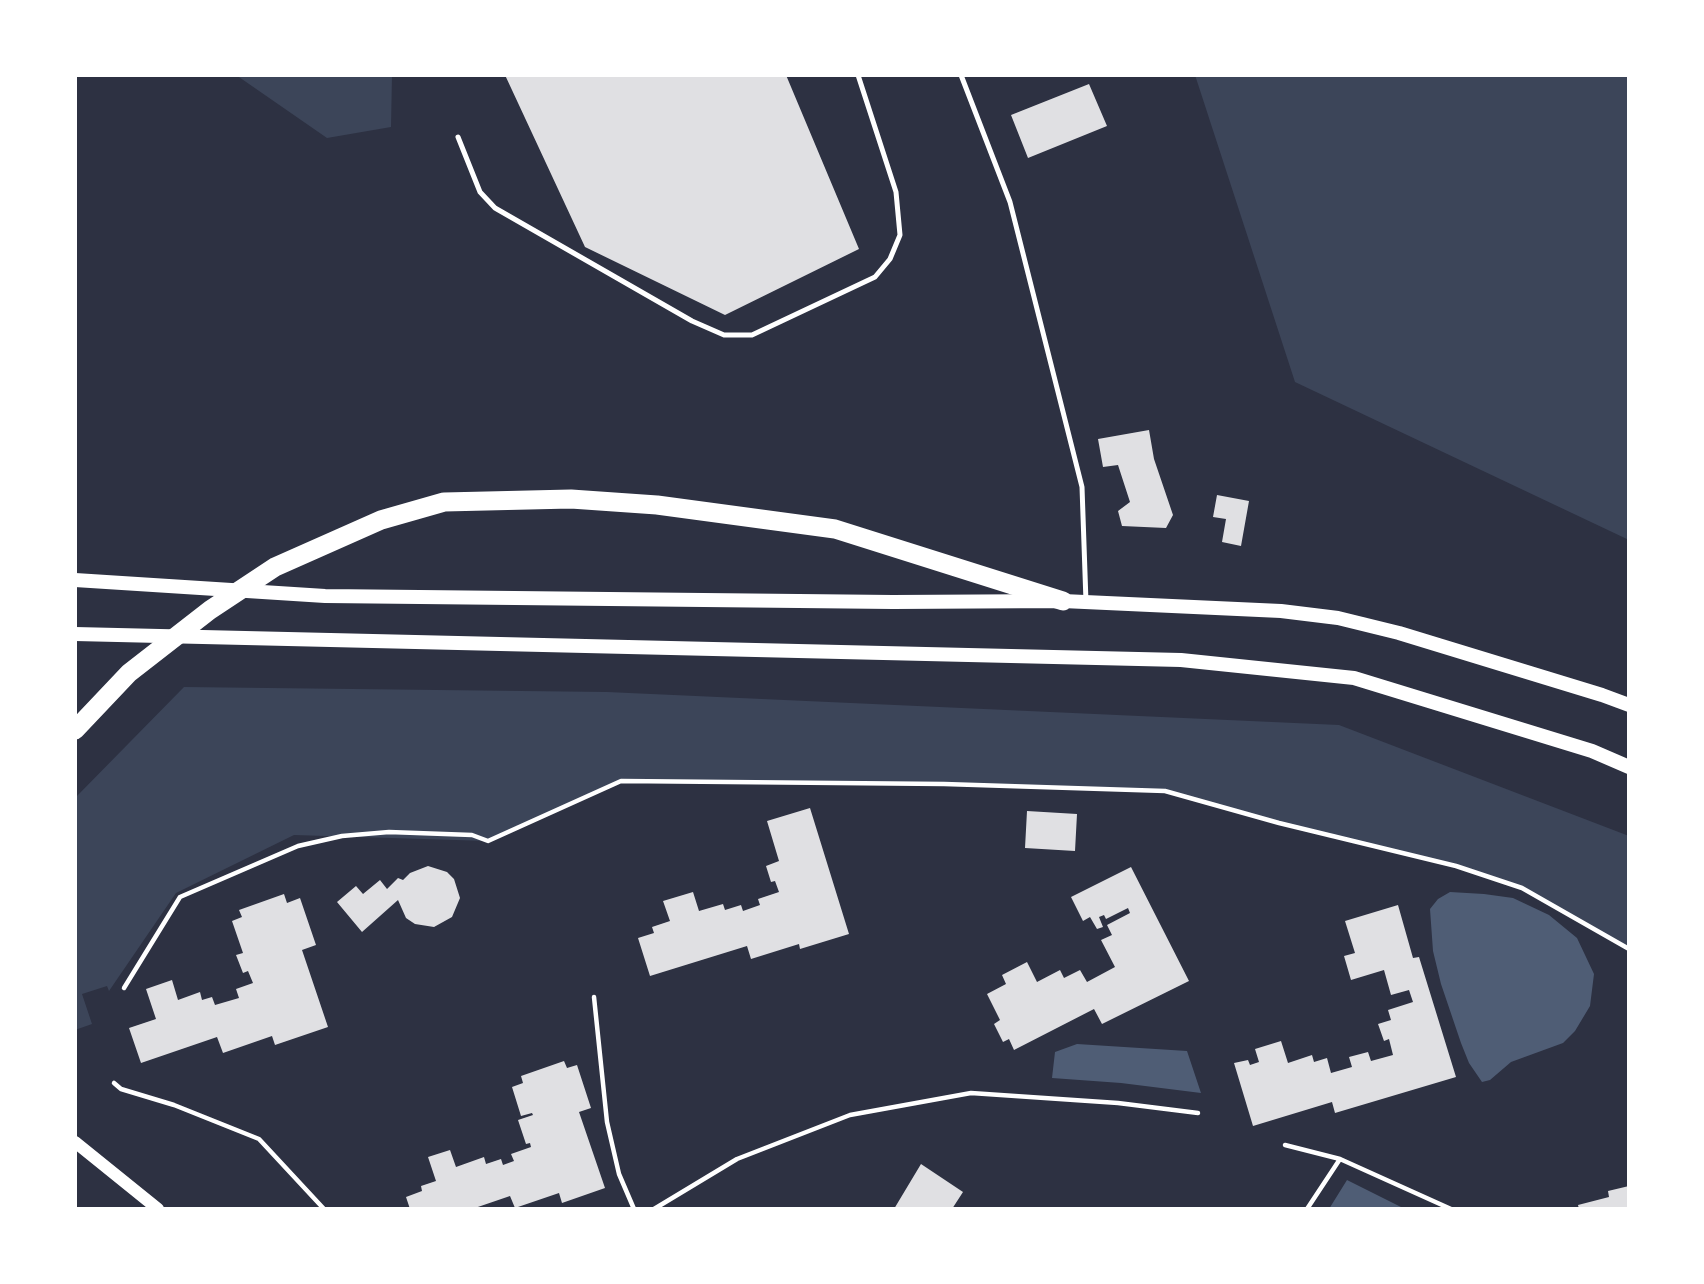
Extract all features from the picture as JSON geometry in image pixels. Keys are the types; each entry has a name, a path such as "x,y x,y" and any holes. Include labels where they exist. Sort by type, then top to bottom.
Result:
{"highway":[{"path":"75,730 129,673 210,610 275,567 381,520 444,502 571,499 645,504 835,529 1063,601"}],"main road":[{"path":"75,580 325,596 893,602 1063,601 1281,611 1338,618 1504,664 1629,705"},
{"path":"75,634 1181,660 1354,678 1592,751 1629,767"}],"street":[{"path":"75,1142 158,1209"}],"lane":[{"path":"457,137 480,192 495,208 692,321 724,335 752,335 875,277 890,259 900,235 895,192 858,75"},
{"path":"961,75 1010,202 1082,487 1086,602"}],"path":[{"path":"124,988 180,897 298,846 342,836 389,832 472,835 488,841 621,781 944,784 1165,791 1279,824 1456,866 1522,888 1629,949"},
{"path":"594,997 607,1122 619,1174 634,1209"},
{"path":"114,1083 121,1089 174,1105 259,1139 324,1209"},
{"path":"654,1209 737,1159 850,1115 971,1093 1118,1102 1198,1112"},
{"path":"1285,1146 1340,1159 1451,1209"},
{"path":"1307,1209 1340,1159"}],"shaded area":[{"path":"236,75 392,75 391,127 327,138"},
{"path":"1195,75 1629,75 1629,540 1295,382"},
{"path":"184,687 607,692 1339,725 1629,836 1629,949 1522,888 1456,866 1358,843 1165,791 621,781 488,841 294,835 176,893 109,991 107,986 82,994 92,1024 75,1030 75,798"},
{"path":"1450,892 1513,898 1549,915 1577,938 1594,974 1590,1006 1575,1031 1563,1043 1511,1062 1490,1080 1482,1082 1469,1063 1461,1043 1433,951 1430,909 1438,899"},
{"path":"1077,1044 1187,1051 1201,1093 1052,1078 1055,1052"},
{"path":"1347,1180 1405,1209 1329,1209"}],"building":[{"path":"505,75 786,75 859,249 725,315 585,247"},
{"path":"1089,84 1107,126 1028,158 1011,115"},
{"path":"1149,430 1154,459 1173,515 1166,528 1122,526 1118,511 1130,502 1118,465 1103,467 1098,439"},
{"path":"1217,495 1249,501 1241,546 1222,542 1226,519 1213,517"},
{"path":"810,808 849,934 800,949 799,944 751,959 747,946 650,976 638,938 654,933 652,927 670,921 663,901 693,892 699,911 723,904 725,910 741,905 743,911 760,905 758,899 779,892 775,881 771,882 766,866 779,861 767,821"},
{"path":"1027,811 1077,814 1075,851 1025,848"},
{"path":"428,866 447,872 454,879 460,898 452,917 434,927 415,924 406,918 398,900 362,932 337,902 356,886 363,894 380,880 387,889 398,878 403,880 410,873"},
{"path":"1131,867 1189,981 1102,1024 1094,1009 1014,1050 1009,1039 1003,1042 994,1024 1000,1020 987,994 1006,984 1002,975 1027,962 1037,982 1060,970 1064,978 1080,970 1087,982 1115,967 1101,940 1112,935 1107,925 1130,913 1128,908 1106,919 1104,915 1099,917 1103,927 1097,929 1090,917 1083,921 1071,897"},
{"path":"284,894 287,903 300,898 316,945 302,950 328,1027 275,1045 272,1036 223,1053 217,1037 141,1063 129,1028 156,1019 146,989 172,980 178,1000 200,992 202,1000 212,997 215,1005 239,998 236,989 253,983 248,971 243,973 236,955 243,953 232,921 242,917 239,910"},
{"path":"1398,905 1413,958 1419,957 1456,1077 1335,1113 1332,1102 1253,1126 1234,1063 1248,1060 1250,1065 1259,1062 1255,1049 1281,1041 1288,1063 1312,1055 1314,1062 1327,1058 1331,1073 1352,1067 1349,1057 1368,1052 1371,1061 1393,1055 1389,1039 1384,1041 1378,1024 1391,1020 1388,1010 1413,1002 1409,990 1391,995 1384,970 1351,980 1344,956 1355,953 1345,921"},
{"path":"564,1061 567,1068 577,1065 591,1108 579,1112 605,1188 562,1203 559,1193 515,1208 510,1196 472,1209 410,1209 406,1197 422,1191 421,1186 436,1181 428,1157 450,1150 456,1167 484,1157 486,1164 501,1159 503,1165 514,1161 511,1154 531,1147 530,1143 526,1144 518,1120 533,1115 521,1116 512,1087 523,1083 521,1076"},
{"path":"921,1164 963,1192 952,1209 894,1209"},
{"path":"1629,1186 1629,1209 1579,1209 1578,1205 1609,1197 1608,1191"}]}
